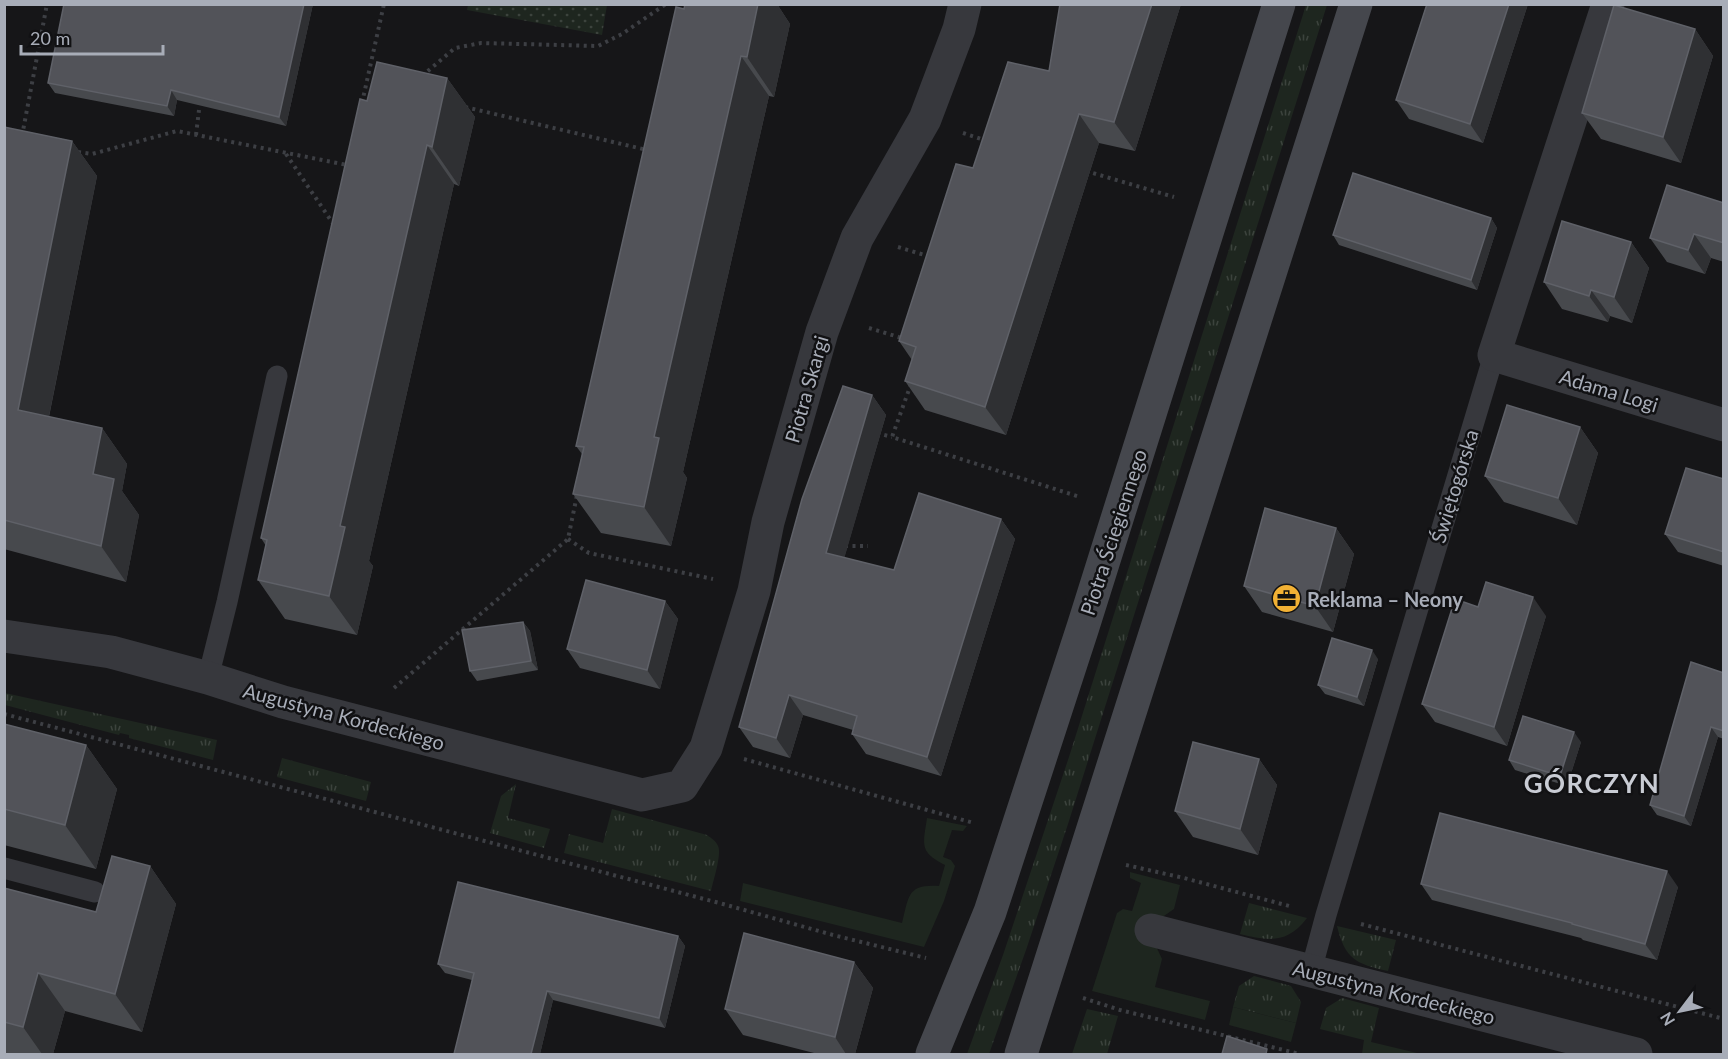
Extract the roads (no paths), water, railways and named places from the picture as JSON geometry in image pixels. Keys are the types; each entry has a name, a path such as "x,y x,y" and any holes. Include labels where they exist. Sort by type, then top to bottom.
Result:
{"main road":[{"name":"Piotra Ściegiennego","path":"932,1054 990,912 1083,627 1279,4"},
{"path":"1021,1054 1356,4"}],"street":[{"name":"Piotra Skargi","path":"682,786 706,748 754,591 768,522 822,332 857,238 925,119 959,29 965,4"},
{"name":"Świętogórska","path":"1494,355 1608,4"},
{"name":"Adama Logi","path":"1494,355 1724,425"},
{"name":"Augustyna Kordeckiego","path":"4,636 111,652 207,678 293,705 642,795 682,786"},
{"name":"Augustyna Kordeckiego","path":"1151,930 1636,1054"}],"lane":[{"name":"Świętogórska","path":"1311,970 1494,355"},
{"path":"207,678 227,602 277,376"},
{"path":"4,868 95,892"}],"place":[{"name":"Reklama – Neony","path":"1286,599"}],"district":[{"name":"GÓRCZYN","path":"1592,783"}]}
